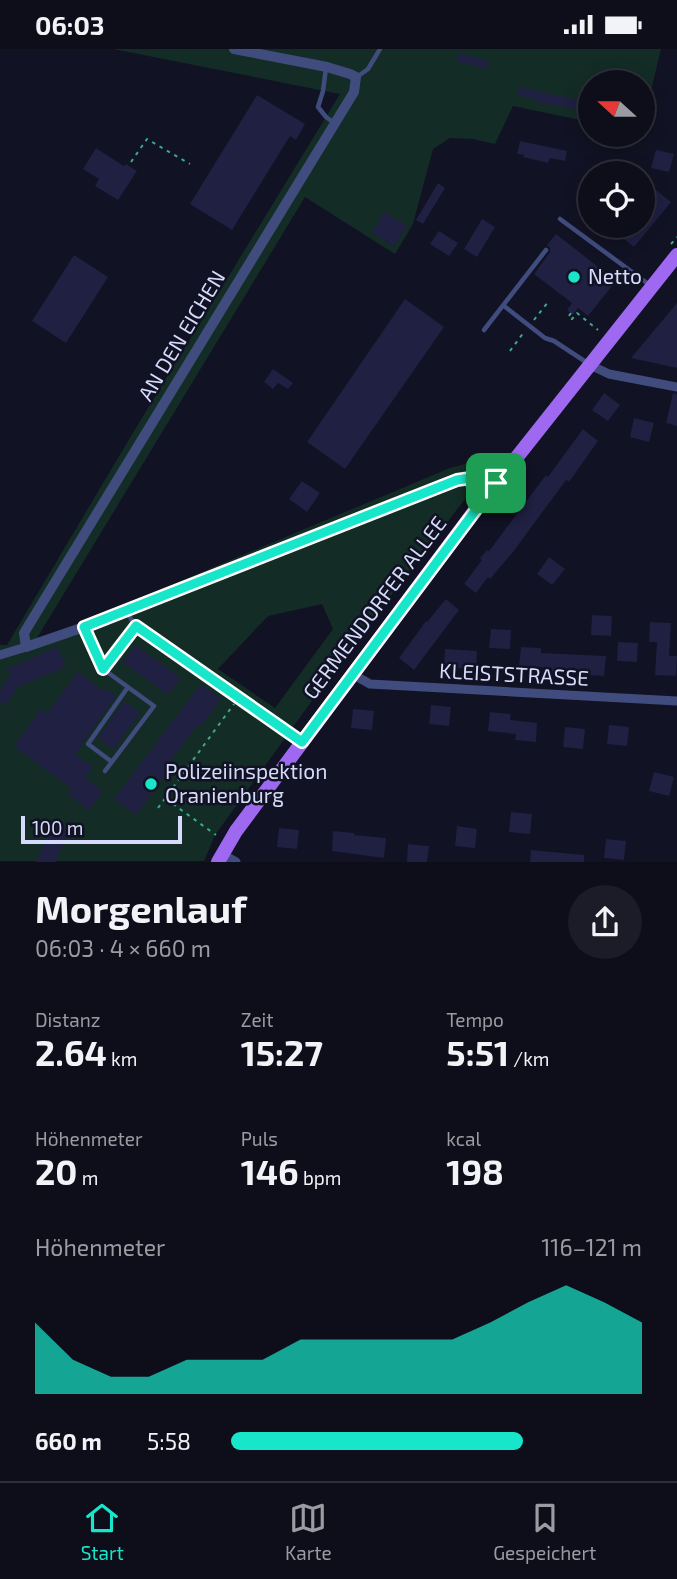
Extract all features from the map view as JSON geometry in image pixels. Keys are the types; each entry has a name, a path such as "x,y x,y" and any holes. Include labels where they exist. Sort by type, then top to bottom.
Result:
{"main road":[{"name":"GERMENDORFER ALLEE","path":"220,858 230,839 479,505 677,255"}],"street":[{"path":"233,49 327,67 356,77"},
{"name":"AN DEN EICHEN","path":"26,647 23,633 336,123 354,92 356,77"},
{"path":"590,365 609,374 677,387"},
{"path":"0,655 84,627 457,480 477,477 496,483"},
{"path":"467,479 479,505"},
{"name":"KLEISTSTRASSE","path":"352,674 370,684 677,701"},
{"path":"220,858 236,862"}],"lane":[{"name":"AN DEN EICHEN","path":"356,77 368,69 380,49"},
{"path":"327,67 318,107 326,117 336,123"},
{"path":"560,219 652,286"},
{"path":"484,330 547,250"},
{"path":"503,306 545,338 590,365"},
{"path":"127,610 136,626 302,742"},
{"path":"103,669 136,626"},
{"path":"84,627 103,669 154,706 105,772"},
{"path":"112,762 88,744 128,687"}],"path":[{"path":"131,162 147,139 190,164"},
{"path":"570,313 568,317 572,319 576,313 598,330"},
{"path":"158,808 239,698"},
{"path":"165,798 216,835"}],"green space":[{"path":"113,49 661,49 655,74 655,70 578,70 578,120 513,106 495,144 450,138 433,149 413,224 395,254 305,197 37,638 47,637 450,468 489,457 465,499 340,662 215,835 204,861 0,861 0,645 7,645 340,94","holes":["322,604 333,629 275,708 218,669 268,616"]}],"building":[{"path":"459,53 489,61 488,69 457,62"},
{"path":"519,87 578,100 578,109 536,102 537,100 517,95"},
{"path":"257,95 305,124 296,140 290,136 232,230 190,204"},
{"path":"520,141 567,151 565,161 550,158 548,163 523,157 524,155 517,154"},
{"path":"96,148 137,171 118,200 95,186 99,179 83,169"},
{"path":"656,150 674,154 669,172 655,169 653,161"},
{"path":"438,183 445,188 423,224 416,220"},
{"path":"655,191 671,202 655,221"},
{"path":"384,212 407,226 394,246 372,233"},
{"path":"482,219 495,227 477,257 464,249"},
{"path":"439,231 458,243 449,256 430,244"},
{"name":"Netto","path":"556,234 616,281 588,316 578,308 573,315 567,310 572,303 534,274 550,252 547,245"},
{"path":"623,238 641,238 634,247"},
{"path":"74,255 108,277 66,343 32,321"},
{"path":"405,299 444,327 345,469 307,442"},
{"path":"677,303 677,368 631,358"},
{"path":"273,369 293,383 288,389 278,383 273,389 264,382"},
{"path":"604,393 620,405 608,421 592,410"},
{"path":"673,393 677,394 677,426 666,423"},
{"path":"634,418 654,423 649,442 630,437"},
{"path":"583,429 598,441 513,552 476,593 464,584 482,560 480,558 489,551"},
{"path":"302,481 320,493 307,512 289,499"},
{"path":"549,557 565,569 552,585 537,574"},
{"path":"446,599 459,610 414,670 399,658"},
{"path":"592,615 612,616 611,636 591,635"},
{"path":"650,622 671,623 669,656 677,656 676,676 655,675 657,642 649,642"},
{"path":"491,629 511,630 510,649 489,648"},
{"path":"618,642 638,643 637,662 617,661"},
{"path":"135,645 181,678 168,695 123,662"},
{"path":"57,647 66,667 19,686 5,706 0,702 0,690 10,675 7,669"},
{"path":"521,647 541,648 541,653 606,656 604,676 552,673 552,668 519,666"},
{"path":"445,649 477,651 476,669 444,667"},
{"path":"78,672 103,691 105,688 116,696 75,754 93,767 85,778 103,791 89,810 67,794 72,789 14,746 41,709 47,714"},
{"path":"201,684 221,699 171,760 175,762 136,815 114,799"},
{"path":"124,701 140,713 113,750 98,738"},
{"path":"431,705 451,707 449,726 429,724"},
{"path":"353,709 374,711 372,730 351,728"},
{"path":"490,712 511,714 510,720 537,723 536,742 515,740 516,734 488,731"},
{"path":"609,725 629,727 627,746 607,744"},
{"path":"565,727 585,729 583,749 563,747"},
{"path":"654,772 674,777 669,796 649,791"},
{"path":"511,812 532,814 530,834 509,832"},
{"path":"52,824 68,831 56,862 36,862"},
{"path":"457,826 477,829 475,848 455,846"},
{"path":"279,828 299,830 297,849 277,847"},
{"path":"333,831 386,838 384,858 332,851"},
{"path":"606,839 626,841 624,860 604,858"},
{"path":"408,844 429,846 427,862 407,862"},
{"path":"531,850 584,855 584,862 530,862"}],"place":[{"name":"Netto","path":"574,277"},
{"name":"Polizeiinspektion Oranienburg","path":"151,784"}],"route":[{"path":"477,477 496,483 302,742 136,626 103,669 89,641 84,627 357,518 457,480 477,477"}]}
